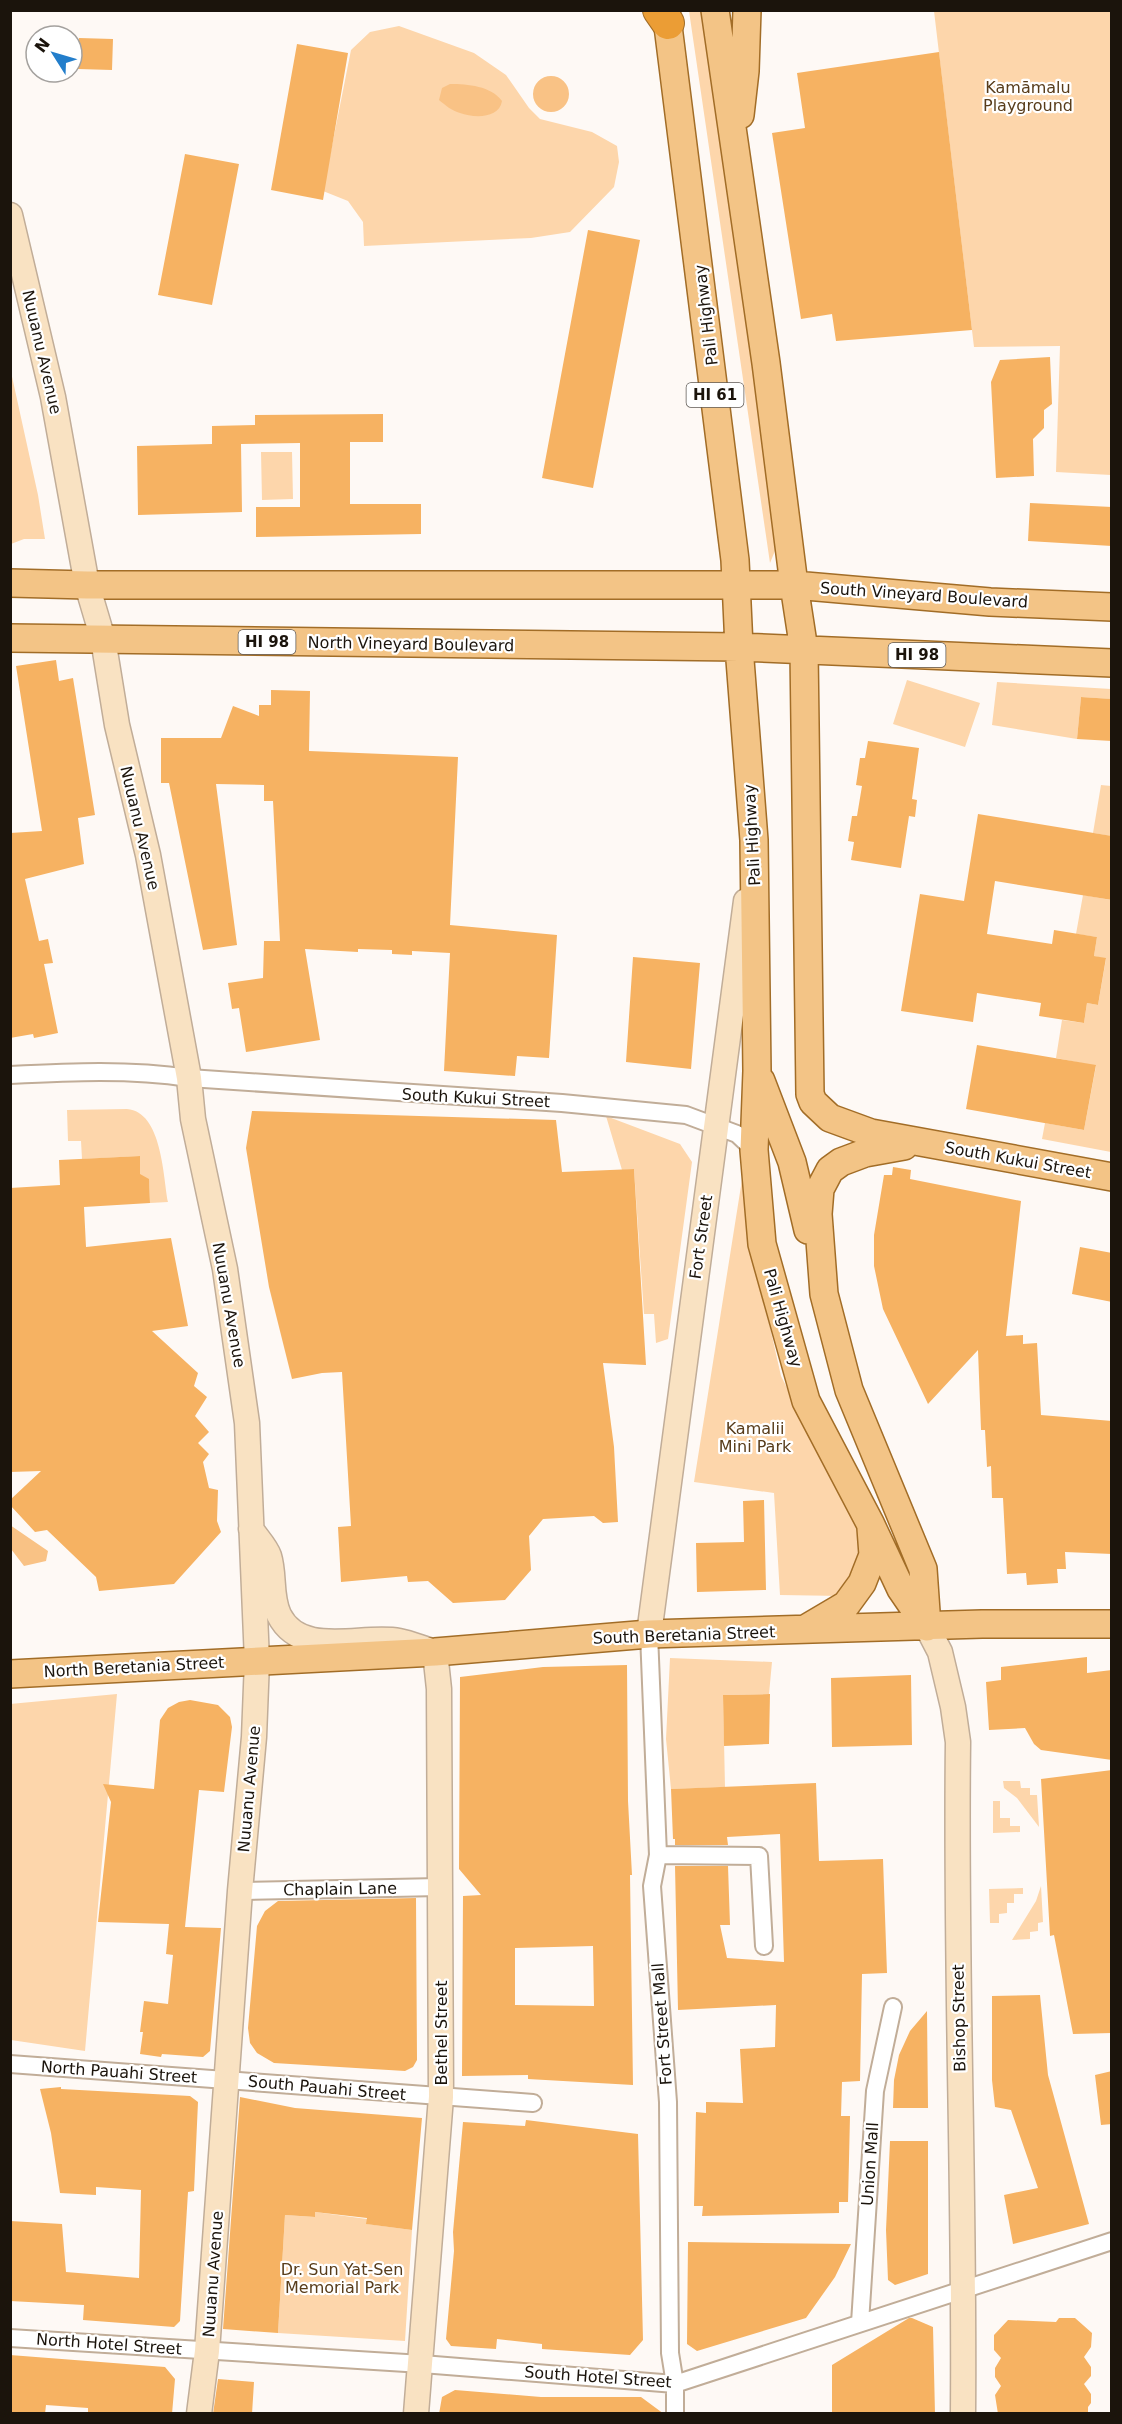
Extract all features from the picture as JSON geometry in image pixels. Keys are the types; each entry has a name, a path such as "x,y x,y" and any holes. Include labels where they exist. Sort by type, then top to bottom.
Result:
{"main road":[{"path":"715,11 721,10"},
{"path":"736,149 746,71 747,10"},
{"name":"HI 61","path":"715,11 804,650"},
{"name":"Pali Highway","path":"664,15 695,229 737,584 739,647 754,840 757,1071 754,1150 762,1244 806,1401 870,1523 901,1589 927,1627"},
{"name":"Nuuanu Avenue","path":"10,215 53,397 87,585 103,639 117,725 148,855 189,1078 195,1129 225,1269 247,1423 257,1661 254,1737 240,1891 207,2350 199,2414"},
{"path":"10,583 87,585 737,584"},
{"name":"South Vineyard Boulevard","path":"737,584 794,585 990,602 1112,607"},
{"name":"North Vineyard Boulevard","path":"10,638 739,647"},
{"name":"HI 98","path":"739,647 1112,663"},
{"path":"804,650 810,1094 818,1108 838,1122 871,1133 924,1143"},
{"name":"Fort Street","path":"649,1634 754,840"},
{"path":"757,1071 792,1162 849,1390 923,1569 927,1627"},
{"path":"824,1294 818,1202 824,1179 841,1162 852,1157 924,1143"},
{"name":"South Kukui Street","path":"924,1143 1112,1177"},
{"path":"803,1630 846,1605 862,1584 873,1555 870,1523"},
{"path":"251,1529 269,1555 273,1599 280,1615 285,1623 298,1634 316,1641 398,1641 435,1652"},
{"name":"South Beretania Street","path":"257,1661 435,1652 649,1634 982,1624 1112,1624"},
{"name":"Bishop Street","path":"927,1627 940,1652 953,1707 958,1742 958,1975 964,2291 963,2414"},
{"name":"Bethel Street","path":"417,2414 441,2097 439,1689 435,1652"},
{"name":"North Beretania Street","path":"10,1674 257,1661"}],"street":[{"name":"South Kukui Street","path":"10,1075 150,1072 189,1078 562,1103 686,1115 737,1134 754,1150"},
{"name":"Fort Street Mall","path":"649,1634 658,1855 652,1886 668,2102 670,2353 675,2384 675,2414"},
{"path":"658,1855 759,1856 764,1946"},
{"name":"Chaplain Lane","path":"240,1891 440,1887"},
{"name":"Union Mall","path":"860,2323 875,2091 893,2007"},
{"name":"North Pauahi Street","path":"10,2064 228,2080"},
{"name":"South Pauahi Street","path":"228,2080 533,2103"},
{"name":"South Hotel Street","path":"207,2350 675,2384 1112,2241"},
{"name":"North Hotel Street","path":"10,2338 207,2350"}],"green space":[{"path":"689,11 709,11 777,546 770,563"},
{"name":"Kamāmalu Playground","path":"934,11 1111,11 1111,475 1056,472 1060,346 974,347"},
{"path":"399,26 474,53 506,75 529,108 540,119 592,132 617,146 619,162 614,187 570,232 531,238 364,246 363,222 348,201 323,191 351,50 370,32"},
{"path":"11,372 38,495 45,539 24,539 11,544"},
{"path":"261,452 292,452 293,499 262,500"},
{"path":"907,680 980,703 965,747 893,724"},
{"path":"997,682 1111,689 1111,699 1081,697 1077,739 992,725"},
{"path":"1101,785 1111,786 1111,836 1093,833"},
{"path":"1083,895 1111,900 1111,1152 1042,1139 1045,1123 1084,1130 1096,1066 1056,1058 1062,1020 1084,1023 1087,1003 1098,1005 1106,959 1094,956 1097,937 1076,934"},
{"path":"127,1109 139,1113 154,1133 159,1146 168,1202 150,1203 149,1181 140,1176 140,1156 82,1159 81,1141 68,1141 67,1110"},
{"path":"606,1116 680,1144 692,1162 668,1339 656,1343 654,1314 644,1314 634,1169 622,1170"},
{"name":"Kamalii Mini Park","path":"744,1167 746,1167 746,1221 781,1376 869,1551 842,1596 780,1595 774,1493 694,1482"},
{"path":"670,1658 772,1662 769,1694 723,1695 725,1787 671,1789 666,1739"},
{"path":"117,1694 85,2051 11,2040 10,1704"},
{"path":"1003,1781 1020,1781 1021,1788 1030,1788 1030,1795 1037,1795 1039,1827 1017,1798 1004,1788"},
{"path":"993,1801 1000,1801 1000,1818 1010,1818 1010,1826 1020,1826 1020,1832 993,1833"},
{"path":"1041,1886 1043,1922 1038,1923 1038,1931 1030,1932 1030,1939 1012,1940 1036,1901"},
{"path":"1023,1888 1023,1894 1014,1894 1014,1903 1007,1903 1007,1913 999,1914 999,1923 990,1923 989,1889"},
{"name":"Dr. Sun Yat-Sen Memorial Park","path":"315,2212 367,2219 367,2224 412,2230 405,2341 278,2333 285,2215 314,2217"}],"shaded area":[{"path":"551,76 564,81 569,94 564,107 551,112 538,107 533,94 538,81"},
{"path":"450,84 471,85 492,92 502,101 500,107 485,116 472,116 454,111 439,100 442,88"},
{"path":"10,1525 48,1551 46,1561 24,1566 11,1549"}],"building":[{"path":"84,38 113,39 112,70 84,69"},
{"path":"297,44 348,53 323,200 271,190"},
{"path":"939,52 972,330 836,341 832,314 801,319 772,133 805,128 797,73"},
{"path":"185,154 239,164 212,305 158,295"},
{"path":"588,230 640,240 593,488 542,478"},
{"path":"1050,357 1052,404 1044,410 1044,428 1033,439 1034,476 996,478 991,382 1000,360"},
{"path":"383,414 383,442 350,442 350,504 421,504 421,534 256,537 256,507 300,507 300,443 241,444 242,512 138,515 137,446 212,444 212,426 255,425 255,415"},
{"path":"1030,503 1112,507 1112,546 1028,541"},
{"path":"56,660 59,681 73,678 95,815 78,818 84,864 25,879 39,941 48,939 53,963 44,964 58,1033 34,1038 33,1034 10,1038 10,833 42,831 16,666"},
{"path":"271,690 310,691 309,751 458,757 450,925 557,935 549,1058 517,1056 515,1076 444,1071 450,953 412,951 412,955 392,954 392,950 358,949 358,952 305,949 320,1040 246,1052 239,1008 232,1009 228,983 263,978 264,941 280,941 273,801 264,801 264,785 216,784 237,945 203,950 169,783 161,783 161,738 221,738 233,706 259,716 259,705 271,705"},
{"path":"1081,697 1112,699 1112,741 1077,739"},
{"path":"868,741 919,748 912,799 917,800 915,817 909,816 901,868 851,860 854,842 848,841 852,816 857,816 862,786 856,785 860,758 865,758"},
{"path":"978,814 1112,836 1112,900 995,881 987,934 1052,944 1054,930 1097,937 1094,956 1106,958 1098,1005 1087,1003 1084,1023 1039,1016 1041,1003 977,993 973,1022 901,1011 920,894 964,901"},
{"path":"633,957 700,963 691,1069 626,1062"},
{"path":"977,1045 1096,1065 1084,1130 966,1109"},
{"path":"252,1111 556,1120 562,1172 634,1169 646,1365 603,1363 614,1447 618,1522 603,1523 594,1516 543,1519 529,1536 531,1570 505,1600 453,1603 428,1581 408,1582 407,1576 341,1582 338,1527 351,1526 342,1372 292,1379 269,1287 246,1148"},
{"path":"140,1156 140,1174 149,1179 150,1203 84,1207 86,1247 171,1238 188,1326 152,1331 198,1373 194,1386 207,1397 195,1416 209,1432 198,1443 209,1454 203,1462 209,1488 218,1490 217,1521 221,1532 174,1584 99,1591 96,1577 47,1530 35,1532 10,1505 10,1500 41,1471 10,1472 10,1188 60,1185 59,1160"},
{"path":"893,1167 911,1170 910,1179 1021,1201 1006,1336 1023,1335 1023,1344 1037,1343 1041,1415 1112,1421 1112,1554 1065,1552 1066,1569 1057,1569 1058,1583 1027,1585 1026,1573 1007,1574 1003,1498 992,1498 991,1466 987,1467 985,1430 981,1430 978,1350 928,1404 883,1309 874,1266 874,1235 884,1175 892,1175"},
{"path":"1080,1247 1112,1253 1112,1302 1072,1294"},
{"path":"764,1500 766,1590 697,1592 696,1543 744,1542 743,1501"},
{"path":"1087,1657 1087,1673 1112,1670 1112,1760 1041,1750 1034,1744 1025,1728 989,1730 986,1682 1001,1680 1001,1667"},
{"path":"627,1665 628,1801 632,1875 630,1875 633,2085 528,2079 528,2075 462,2076 463,1896 481,1895 459,1869 460,1677 543,1667","holes":["593,1946 594,2006 515,2005 515,1948"]},
{"path":"911,1675 912,1745 832,1747 831,1678"},
{"path":"770,1694 769,1744 724,1746 723,1695"},
{"path":"190,1700 218,1705 230,1717 232,1727 224,1792 199,1790 185,1927 221,1928 210,2051 203,2057 162,2054 161,2057 140,2054 143,2032 140,2032 144,2001 168,2004 173,1955 166,1954 169,1924 98,1922 111,1802 103,1784 154,1789 160,1720 168,1708 179,1702"},
{"path":"1112,1770 1112,2033 1073,2034 1054,1935 1050,1936 1041,1779"},
{"path":"816,1783 819,1861 883,1859 887,1973 862,1974 860,2081 842,2082 841,2116 850,2116 848,2202 839,2202 839,2213 702,2216 703,2206 694,2206 696,2112 706,2113 706,2102 743,2103 740,2049 775,2047 776,2005 678,2010 675,1866 728,1866 730,1925 720,1925 727,1958 784,1962 780,1834 727,1837 728,1845 675,1845 671,1789"},
{"path":"416,1898 417,2060 413,2067 405,2071 274,2063 257,2053 250,2043 248,2028 257,1926 265,1911 278,1901"},
{"path":"1040,1995 1048,2075 1089,2224 1013,2244 1004,2195 1038,2188 1011,2110 995,2107 992,2080 992,1996"},
{"path":"927,2011 928,2108 893,2108 894,2080 899,2055 910,2031"},
{"path":"1112,2071 1112,2124 1101,2125 1095,2075"},
{"path":"61,2087 61,2089 190,2096 198,2102 194,2191 188,2192 180,2321 174,2327 83,2320 84,2305 10,2301 10,2221 62,2224 66,2272 139,2278 141,2190 96,2187 96,2195 60,2193 51,2133 40,2089"},
{"path":"240,2097 295,2108 422,2118 412,2230 366,2224 367,2218 315,2212 315,2217 285,2215 278,2333 223,2329"},
{"path":"526,2120 638,2134 643,2340 630,2355 542,2349 542,2344 497,2339 496,2349 451,2346 446,2339 463,2122 525,2126"},
{"path":"890,2141 928,2141 928,2274 895,2285 888,2280 886,2230"},
{"path":"688,2242 851,2244 835,2277 806,2318 697,2351 687,2344"},
{"path":"909,2318 933,2327 935,2414 832,2414 832,2365"},
{"path":"1059,2318 1075,2318 1092,2333 1091,2347 1084,2357 1091,2367 1091,2376 1084,2384 1091,2394 1088,2414 998,2414 995,2395 1001,2386 995,2377 995,2368 1001,2358 994,2350 994,2335 1008,2320 1056,2322"},
{"path":"10,2355 165,2367 175,2379 172,2414 88,2414 88,2408 46,2405 45,2414 10,2414"},
{"path":"218,2379 254,2382 252,2414 213,2414"},
{"path":"455,2390 541,2397 641,2397 664,2414 439,2414 442,2397"}]}
